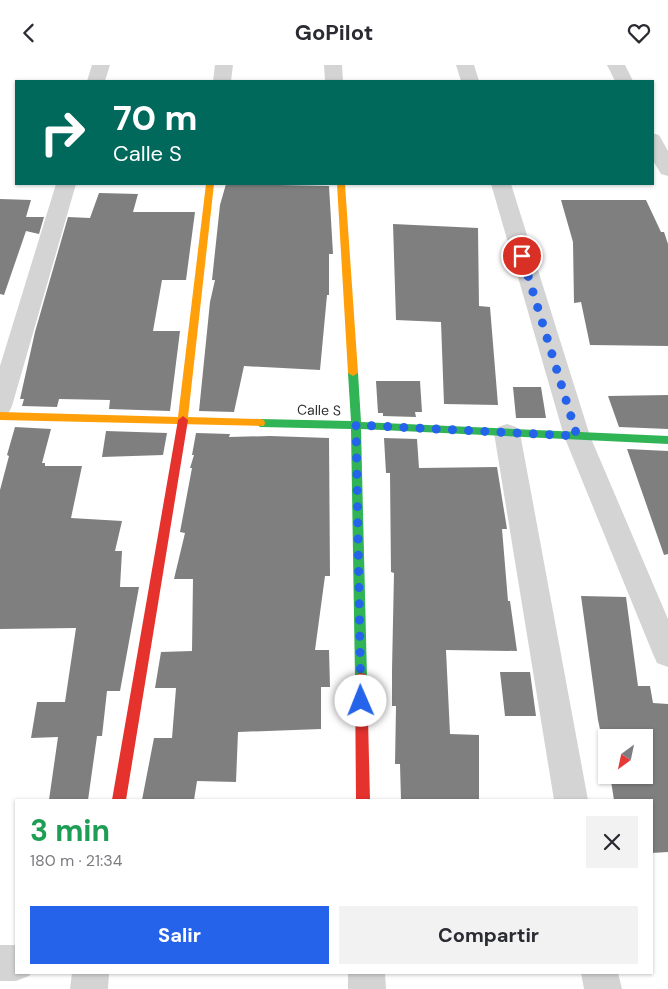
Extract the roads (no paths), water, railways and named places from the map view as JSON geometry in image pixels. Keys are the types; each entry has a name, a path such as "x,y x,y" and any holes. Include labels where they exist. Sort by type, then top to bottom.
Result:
{"street":[{"path":"96,80 100,65"},
{"path":"222,80 224,65"},
{"path":"334,65 334,80"},
{"path":"465,65 470,80"},
{"path":"616,65 624,80"},
{"path":"654,143 668,170"},
{"path":"0,406 66,185"},
{"path":"119,799 183,422 210,185"},
{"path":"341,185 356,425 363,799"},
{"path":"501,185 577,436 668,654"},
{"name":"Calle S","path":"0,416 356,425 668,440"},
{"path":"508,433 570,799"},
{"path":"0,963 15,963"},
{"path":"88,989 91,974"},
{"path":"367,974 367,989"},
{"path":"600,974 603,989"}]}
